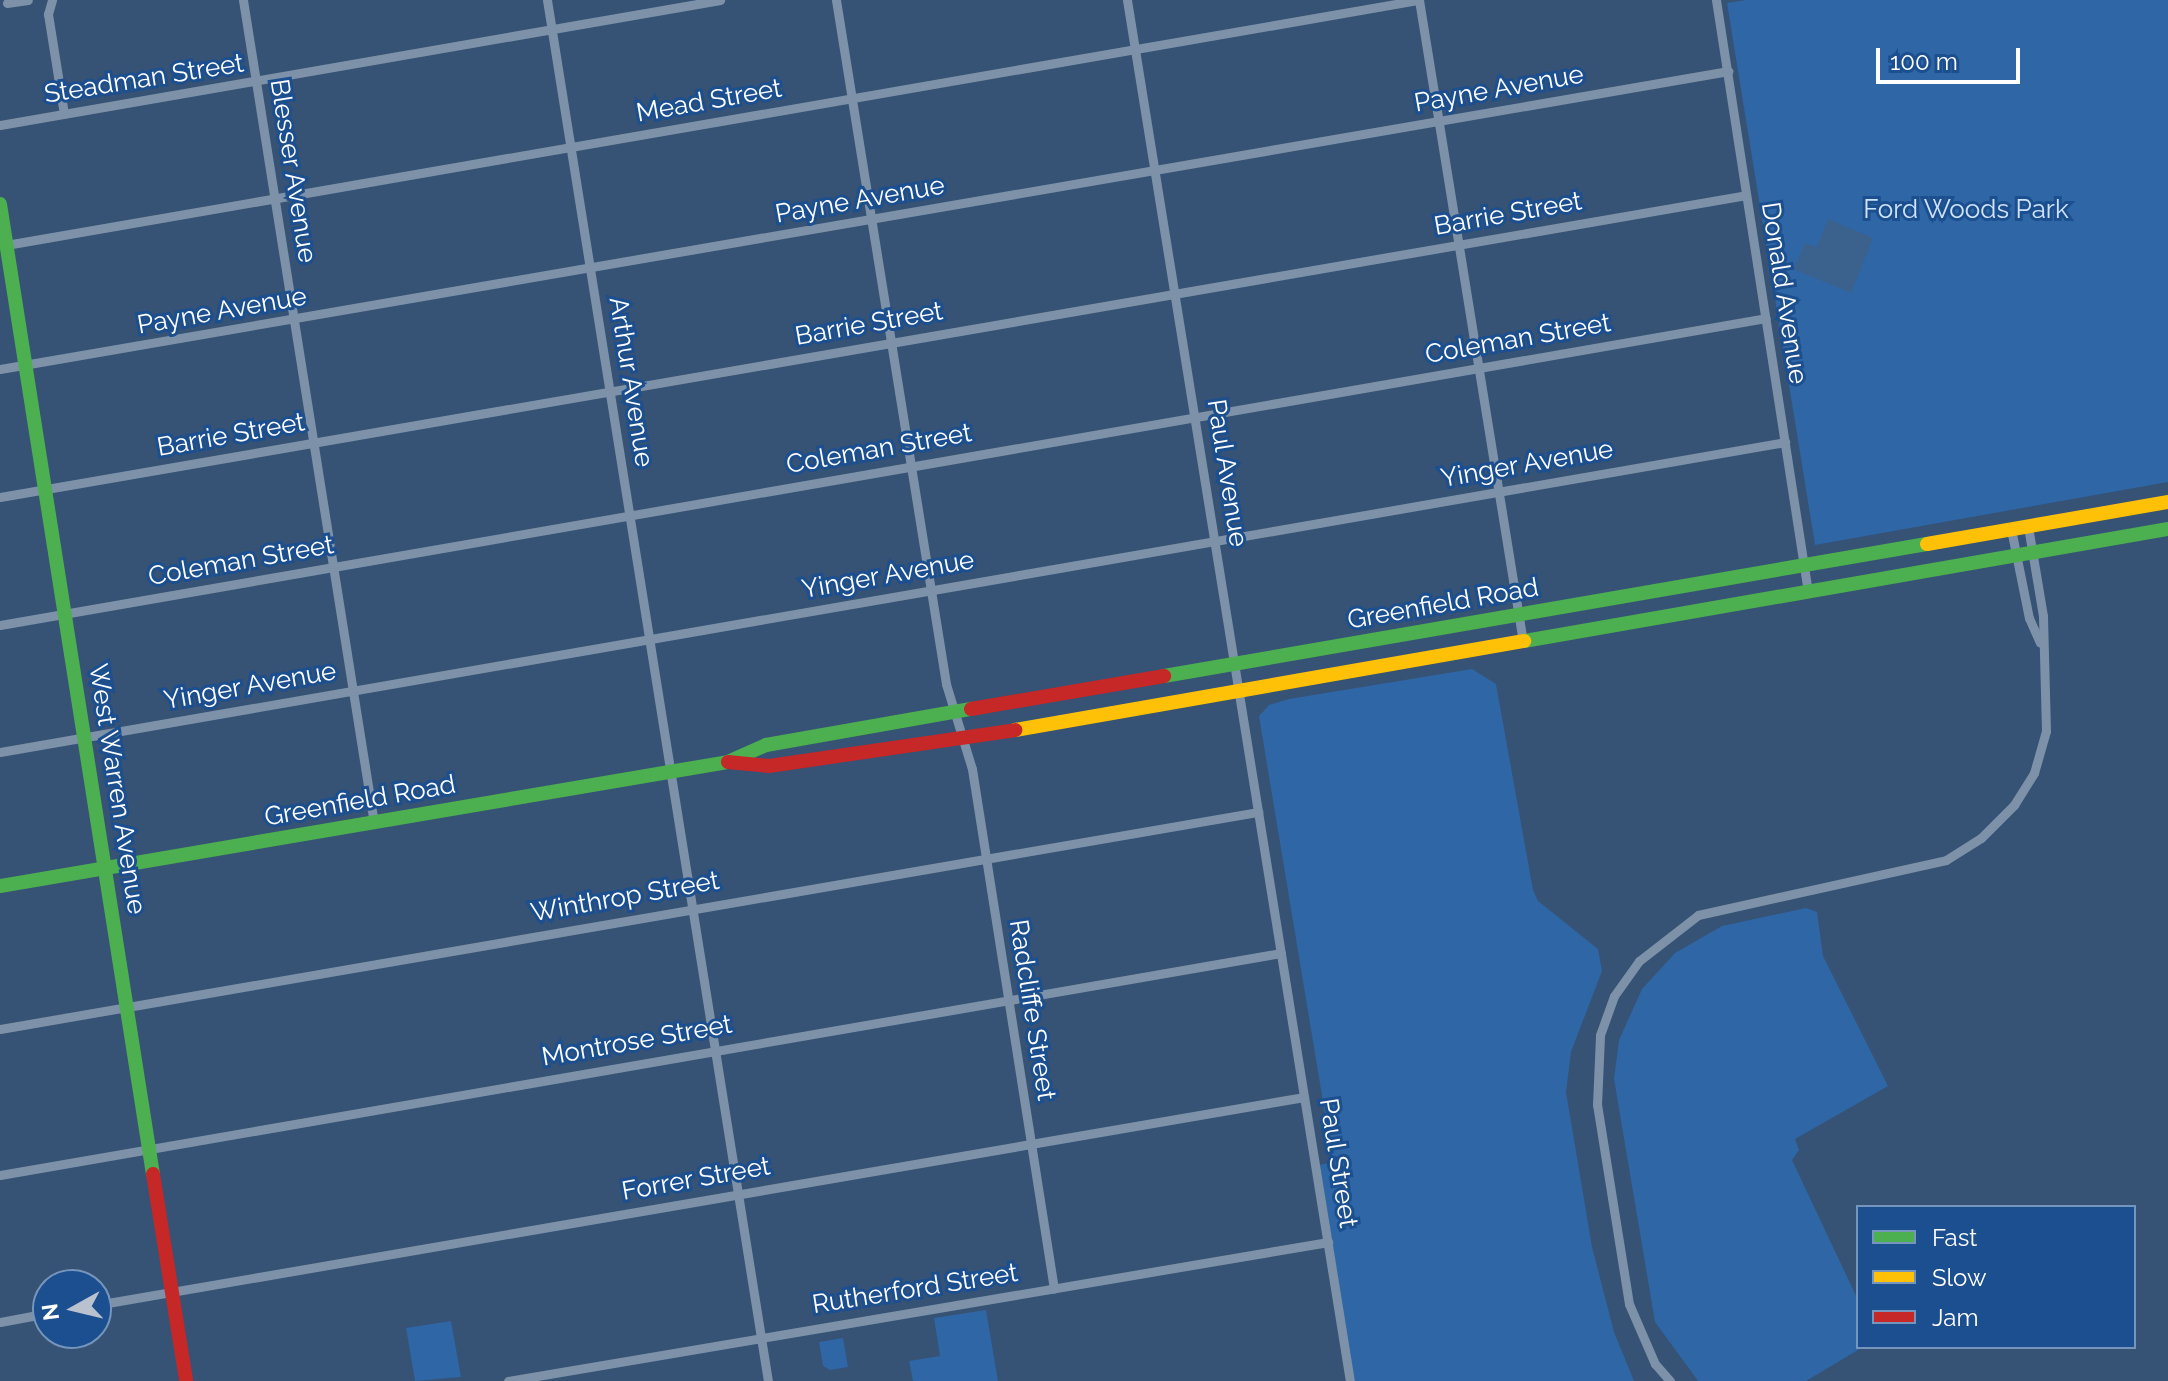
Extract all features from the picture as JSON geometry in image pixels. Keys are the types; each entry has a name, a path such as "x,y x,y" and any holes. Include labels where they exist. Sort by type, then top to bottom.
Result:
{"main road":[{"name":"West Warren Avenue","path":"0,204 186,1381"},
{"name":"Greenfield Road","path":"728,762 766,745 2168,502"},
{"name":"Greenfield Road","path":"0,886 728,762 769,766 964,739 2168,529"},
{"path":"1068,693 1073,720"}],"street":[{"path":"7,3 28,0"},
{"path":"52,0 48,14 64,114"},
{"name":"Blesser Avenue","path":"243,0 374,823"},
{"name":"Arthur Avenue","path":"547,0 768,1381"},
{"name":"Steadman Street","path":"0,125 720,0"},
{"name":"Radcliffe Street","path":"836,0 931,590 954,713 964,739 986,859 1054,1289"},
{"name":"Paul Avenue","path":"1127,0 1281,953"},
{"path":"1419,0 1523,642"},
{"name":"Mead Street","path":"6,245 1419,0"},
{"name":"Donald Avenue","path":"1716,0 1808,592"},
{"name":"Payne Avenue","path":"0,369 294,321 1728,71"},
{"name":"Barrie Street","path":"0,497 1746,195"},
{"name":"Coleman Street","path":"0,625 1766,318"},
{"name":"Yinger Avenue","path":"0,752 1785,442"},
{"path":"1670,1381 1655,1364 1629,1304 1597,1105 1600,1035 1614,996 1639,961 1670,932 1698,915 1758,899 1902,874 1946,860 1981,838 2014,805 2034,773 2046,731 2043,616 2028,526"},
{"path":"2011,529 2029,618 2042,646"},
{"name":"Winthrop Street","path":"0,1029 1258,812"},
{"name":"Montrose Street","path":"0,1175 1281,953"},
{"name":"Paul Street","path":"1281,953 1350,1381"},
{"name":"Forrer Street","path":"112,1302 1304,1097"},
{"name":"Rutherford Street","path":"508,1381 1328,1242"},
{"path":"0,1322 32,1316"}],"green space":[{"name":"Ford Woods Park","path":"1746,0 2168,0 2168,482 1815,545 1727,3"},
{"path":"1472,669 1496,684 1533,890 1538,901 1598,949 1602,971 1571,1052 1566,1092 1592,1247 1614,1332 1634,1381 1354,1381 1320,1165 1333,1162 1259,716 1269,705 1289,699"},
{"path":"1806,908 1817,912 1823,956 1888,1086 1795,1139 1799,1150 1792,1160 1856,1296 1856,1349 1860,1349 1806,1381 1698,1381 1655,1322 1614,1079 1619,1040 1642,989 1675,953 1722,926"},
{"path":"986,1310 998,1381 913,1381 909,1361 940,1356 934,1318"},
{"path":"451,1321 461,1377 415,1381 406,1328"},
{"path":"843,1338 848,1367 830,1370 823,1366 819,1342"}],"shaded area":[{"path":"1828,219 1873,238 1851,293 1794,269 1805,243 1817,247"}],"traffic: fast":[{"path":"0,204 153,1174"},
{"path":"1524,641 2168,529"},
{"path":"1164,676 1927,544"},
{"path":"0,886 728,762 766,745 971,709"}],"traffic: slow":[{"path":"1927,544 2168,502"},
{"path":"1015,730 1524,641"}],"traffic: jam":[{"path":"971,709 1164,676"},
{"path":"728,762 769,766 1015,730"},
{"path":"153,1174 186,1381"}]}
